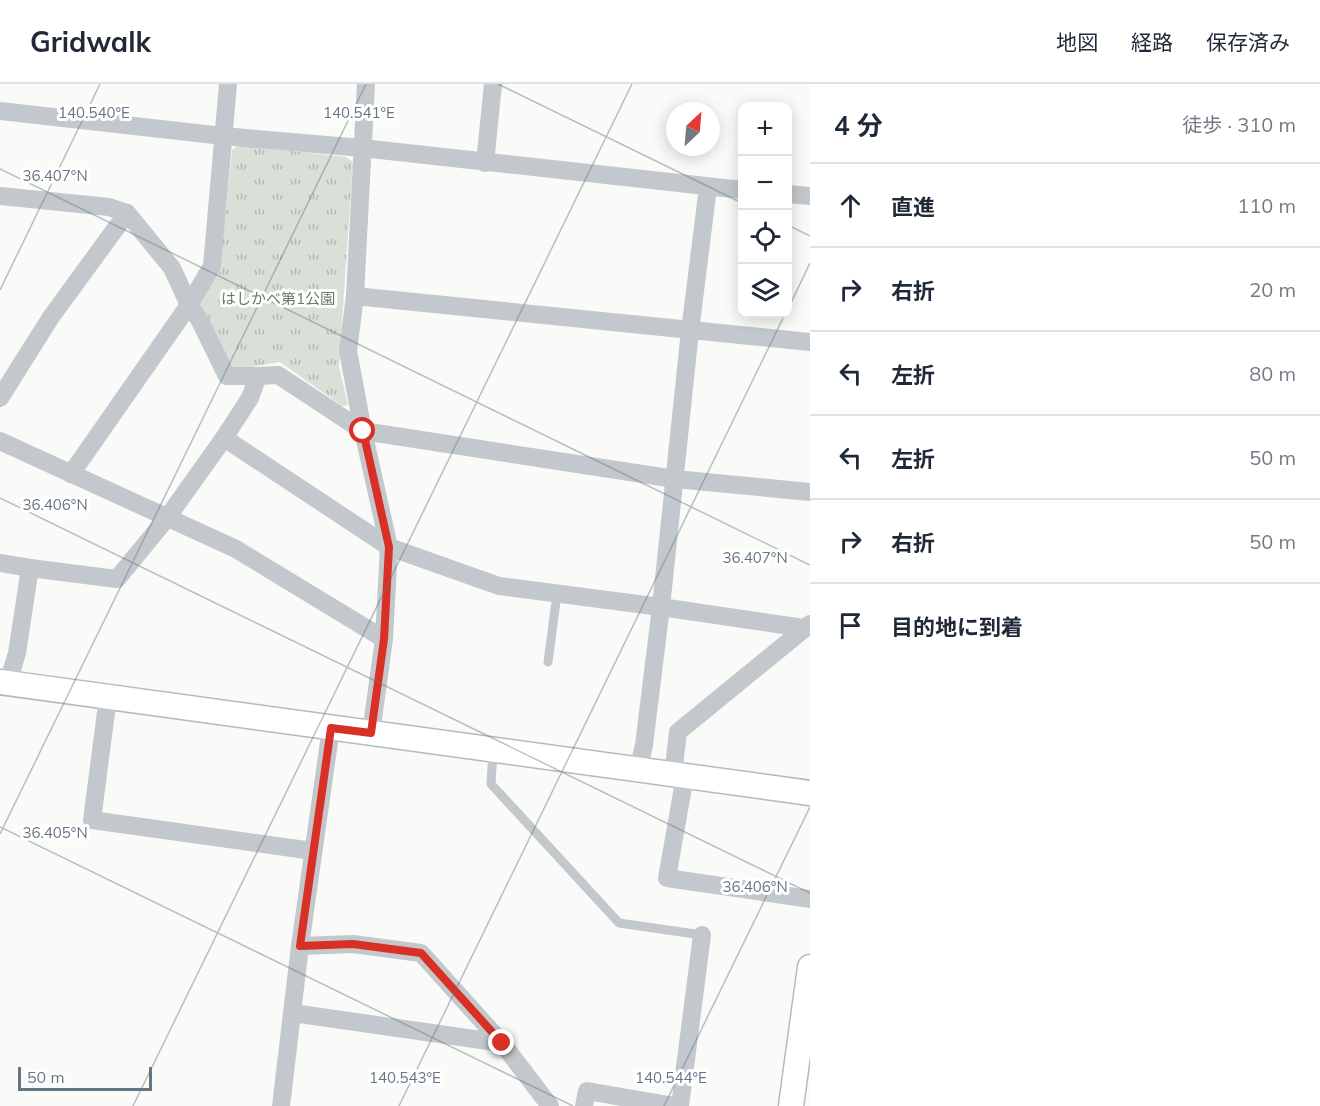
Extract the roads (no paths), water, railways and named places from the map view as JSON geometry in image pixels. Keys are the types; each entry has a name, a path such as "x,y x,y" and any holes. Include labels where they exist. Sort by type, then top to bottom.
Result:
{"street":[{"path":"71,474 189,305 212,266 228,84"},
{"path":"366,84 355,297 348,351 389,547 384,639 371,733"},
{"path":"485,163 493,84"},
{"path":"0,111 738,190"},
{"path":"638,770 644,745 661,607 690,331 708,187"},
{"path":"792,194 810,196"},
{"path":"0,196 109,207 127,213 172,268 227,376 278,375 363,431 675,479 810,492"},
{"path":"0,398 51,317 127,213"},
{"path":"355,297 810,342"},
{"path":"0,563 117,579 166,518 224,438 250,398 258,376"},
{"path":"224,438 389,547 499,586 807,626"},
{"path":"0,441 236,549 384,639"},
{"path":"30,568 17,653 4,683 810,793"},
{"path":"807,626 678,732 679,775 667,878 810,899"},
{"path":"108,697 92,820 313,851"},
{"path":"281,1106 300,946 331,728"},
{"path":"680,1106 702,935"},
{"path":"300,946 353,944 421,953 502,1043 550,1106"},
{"path":"791,1106 810,967"},
{"path":"293,1013 502,1043"},
{"path":"584,1106 587,1090 675,1106"}],"lane":[{"path":"548,662 557,594"},
{"path":"493,750 491,784 619,923 702,935"}],"park label":[{"name":"はしかべ第1公園","path":"278,298"}]}
